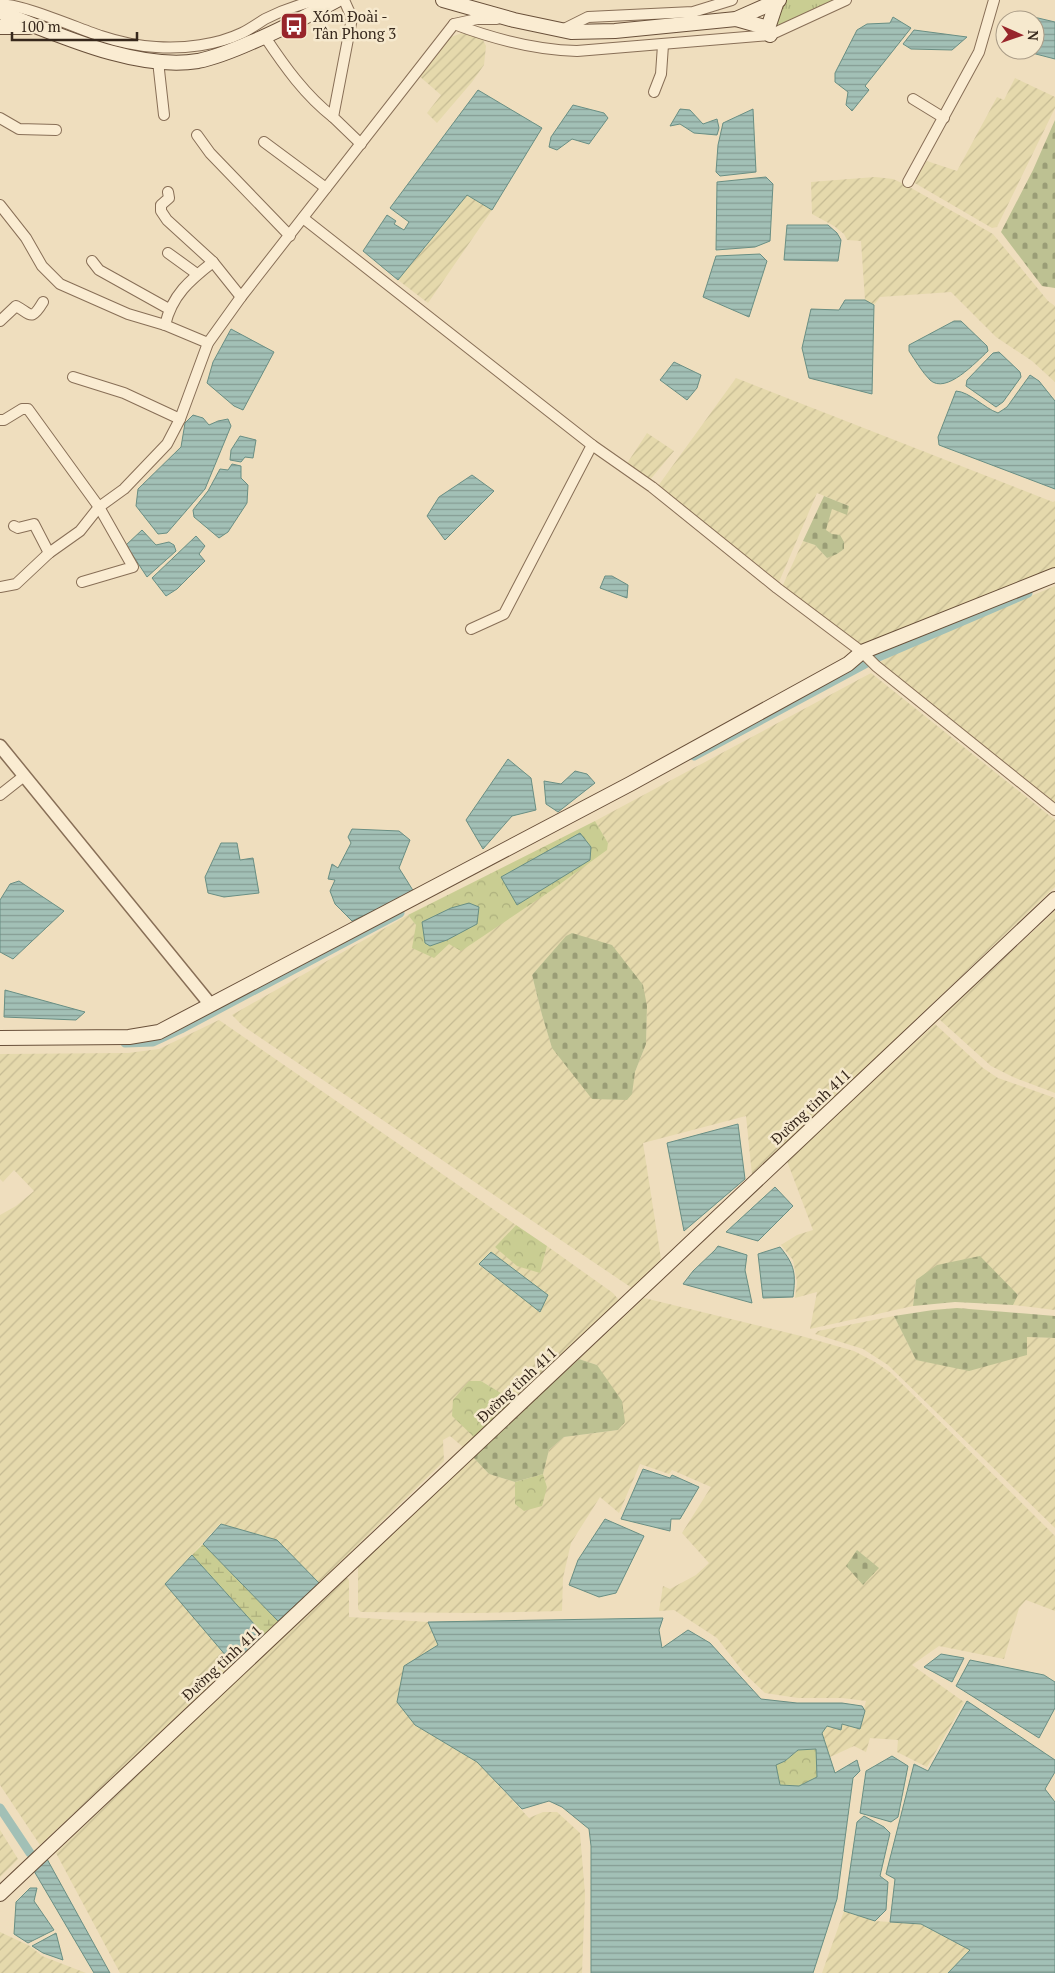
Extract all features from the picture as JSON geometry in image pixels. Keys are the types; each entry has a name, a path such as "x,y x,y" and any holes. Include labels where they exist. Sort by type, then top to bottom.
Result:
{"main road":[{"path":"0,12 87,45 131,57 158,61 196,61 219,56 282,30 337,0"},
{"path":"443,0 514,20 562,30 615,31 736,19 778,0"},
{"path":"736,19 769,32 778,0"},
{"path":"0,27 39,27"},
{"path":"0,1038 129,1037 159,1032 630,784 848,664 862,652 1055,575"},
{"name":"Đường tỉnh 411","path":"0,1894 1055,899"}],"street":[{"path":"0,5 7,4 19,7 121,42 156,47 175,47 200,45 231,38 278,14 318,0"},
{"path":"333,117 352,18 344,0"},
{"path":"562,30 588,17 693,12 732,0"},
{"path":"454,24 478,33 558,51 577,52 663,45 769,32 846,0"},
{"path":"908,182 979,52 994,0"},
{"path":"278,14 260,39 300,87 361,144"},
{"path":"0,587 16,584 49,553 80,531 99,508 124,489 167,444 180,419 208,343 241,297 454,24 476,20 514,20"},
{"path":"654,92 661,74 663,45"},
{"path":"175,47 206,59"},
{"path":"158,61 164,115"},
{"path":"913,98 944,118"},
{"path":"0,118 19,129 56,130"},
{"path":"197,136 210,153 290,236"},
{"path":"264,142 326,188"},
{"path":"168,192 169,198 161,205 160,211 167,220 213,262 241,297"},
{"path":"0,205 26,238 42,266 60,284 128,314 165,325 208,343"},
{"path":"303,218 592,446 652,487 777,588 862,652 876,666 1055,810"},
{"path":"168,253 197,274"},
{"path":"92,261 99,270 169,309"},
{"path":"165,325 173,301 197,274 213,262"},
{"path":"0,320 16,306 27,315 33,315 37,313 43,302"},
{"path":"73,377 124,393 180,419"},
{"path":"0,420 4,420 22,409 28,409 99,508 133,567 82,582"},
{"path":"471,629 504,614 592,446"},
{"path":"14,526 18,528 34,524 49,553"},
{"path":"0,746 210,1004"},
{"path":"0,795 24,776"}],"shaded area":[{"path":"462,33 482,38 486,46 484,65 437,123 427,113 441,95 418,75 451,37"},
{"path":"1015,78 1055,97 1055,108 997,227 992,228 913,182 927,161 957,171 997,97 1004,100"},
{"path":"875,177 893,179 904,184 993,234 1048,301 1055,306 1055,382 1032,361 996,337 951,292 880,297 874,305 865,300 861,241 847,240 844,234 834,226 812,214 811,182"},
{"path":"467,195 492,210 428,303 398,280"},
{"path":"736,378 1053,502 1055,501 1055,569 864,647 782,587 803,541 815,545 827,558 832,534 825,530 832,509 849,506 817,493 779,582 658,486"},
{"path":"647,433 674,451 649,481 626,465"},
{"path":"1055,586 1055,807 879,663 898,651"},
{"path":"871,673 1055,820 1055,887 752,1175 746,1116 643,1143 661,1259 632,1288 243,1026 232,1015 408,915 416,925 449,944 608,843 595,821","holes":["572,933 647,1006 646,1044 635,1072 552,1048 532,975 566,937"]},
{"path":"1055,911 1055,1093 1013,1077 991,1066 939,1019"},
{"path":"219,1020 516,1225 495,1247 540,1272 547,1246 613,1293 618,1299 616,1305 576,1340 514,1401 481,1381 475,1438 463,1447 450,1436 443,1440 444,1461 319,1583 277,1540 220,1524 165,1584 233,1664 40,1845 0,1785 0,1215 16,1206 34,1191 14,1170 3,1182 0,1179 0,1054 128,1053 159,1049","holes":["490,1252 521,1276 540,1311 479,1265"]},
{"path":"935,1024 983,1068 998,1078 1055,1098 1055,1310 1013,1305 1018,1294 916,1280 913,1306 810,1329 817,1292 795,1298 797,1282 793,1260 781,1245 797,1235 813,1230 787,1161"},
{"path":"644,1298 805,1337 854,1351 875,1362 891,1373 1055,1536 1055,1611 1026,1600 1019,1608 1004,1659 939,1646 912,1665 964,1702 927,1767 897,1752 898,1740 870,1738 866,1752 854,1746 830,1757 822,1733 827,1726 842,1724 859,1728 866,1701 842,1698 798,1698 765,1693 744,1673 717,1638 674,1610 659,1611 663,1586 670,1589 696,1575 709,1563 682,1533 711,1487 672,1470 669,1474 640,1464 619,1513 600,1497 571,1543 563,1578 562,1611 478,1613 361,1612 358,1609 358,1566 472,1456 489,1474 515,1482 515,1504 547,1487 543,1474 549,1450 564,1437 618,1430 597,1365 579,1359"},
{"path":"894,1316 916,1360 1027,1337 1055,1338 1055,1528 888,1365 863,1349 815,1334 818,1331"},
{"path":"345,1575 349,1580 349,1617 428,1622 438,1645 404,1667 415,1725 477,1762 529,1818 543,1812 557,1812 580,1833 585,1894 582,1973 120,1973 56,1853"},
{"path":"0,1830 18,1859 0,1877"},
{"path":"844,1911 875,1921 921,1924 970,1950 948,1973 822,1973"},
{"path":"0,1932 30,1946 42,1956 86,1973 0,1973"}],"green space":[{"path":"785,0 837,0 772,31"},
{"path":"1055,120 1055,288 1042,286 1001,232 1033,170"},
{"path":"824,496 849,506 847,515 832,509 826,530 832,534 840,535 844,542 844,549 827,558 815,545 803,541"},
{"path":"595,821 608,843 607,850 549,892 461,951 449,944 434,958 412,948 416,925 408,915"},
{"path":"572,933 612,945 643,985 647,1006 646,1044 635,1072 632,1094 627,1100 592,1099 552,1048 532,975 566,936"},
{"path":"516,1225 547,1246 540,1273 517,1266 495,1247"},
{"path":"980,1256 1018,1295 1013,1305 955,1302 913,1306 916,1280 937,1265"},
{"path":"957,1308 1055,1316 1055,1338 1027,1337 1027,1355 969,1371 916,1360 894,1316"},
{"path":"579,1359 597,1365 622,1401 625,1422 618,1430 564,1437 549,1450 543,1474 515,1482 489,1474 472,1456"},
{"path":"469,1381 481,1381 514,1401 475,1438 452,1416 453,1400"},
{"path":"543,1474 547,1487 542,1506 524,1511 515,1504 515,1482"},
{"path":"203,1544 278,1621 264,1635 192,1555"},
{"path":"857,1550 879,1568 863,1585 846,1566"},
{"path":"817,1749 817,1777 799,1786 780,1785 775,1765 785,1761 798,1750"}],"water":[{"path":"893,17 911,28 865,86 869,90 852,111 846,105 848,92 835,82 835,73 857,30 867,24 890,23"},
{"path":"1045,20 1055,22 1055,59 1045,56"},
{"path":"914,30 967,37 952,50 911,49 903,44"},
{"path":"478,90 542,128 492,210 467,195 398,280 363,251 387,215 396,221 394,224 404,230 409,222 390,208"},
{"path":"573,105 604,113 608,118 589,144 572,139 557,150 549,147 551,137"},
{"path":"680,109 690,110 703,124 717,119 719,128 717,135 694,133 680,124 670,126"},
{"path":"753,109 756,172 720,176 716,172 718,145 723,123"},
{"path":"766,177 773,184 770,241 755,247 716,250 717,182"},
{"path":"787,225 828,225 837,233 841,240 838,261 784,260"},
{"path":"760,254 767,261 749,317 703,297 716,256"},
{"path":"845,300 865,300 874,305 872,394 809,378 802,348 811,309 839,310"},
{"path":"954,321 961,321 987,346 988,351 960,375 952,380 937,384 930,380 921,370 909,351 909,345"},
{"path":"231,329 274,352 243,410 234,406 207,383 213,362"},
{"path":"999,352 1020,372 1021,377 1003,402 996,407 966,386 967,380 993,353"},
{"path":"674,362 701,375 697,388 687,400 660,380"},
{"path":"1030,375 1039,381 1055,401 1055,489 939,445 938,437 956,391 966,394 998,413 1007,407"},
{"path":"193,415 203,418 209,425 228,419 231,426 205,489 167,533 158,534 136,506 138,489 181,447 185,423"},
{"path":"240,436 256,440 253,458 245,457 241,462 230,460 231,450"},
{"path":"232,464 241,466 241,478 248,485 247,503 228,532 219,538 194,517 193,510 208,491 220,469 228,470"},
{"path":"472,475 494,491 445,540 427,516 439,497"},
{"path":"142,530 156,545 169,542 174,545 176,551 147,577 126,545"},
{"path":"196,536 205,546 199,554 205,561 177,589 166,596 152,578"},
{"path":"605,576 612,576 628,585 627,598 600,588"},
{"path":"508,759 531,778 536,810 512,816 483,849 466,820"},
{"path":"575,771 587,774 595,783 558,812 546,804 544,781 561,784"},
{"path":"352,829 399,831 410,840 399,868 414,892 352,921 335,904 330,891 335,880 328,879 332,864 338,868 351,843 348,837"},
{"path":"580,833 591,847 590,860 517,905 501,877"},
{"path":"221,843 237,843 240,860 253,858 259,893 224,897 208,893 205,877"},
{"path":"19,881 64,911 13,959 0,952 0,900 10,884"},
{"path":"469,903 479,907 477,924 447,940 430,946 425,943 422,922 451,908"},
{"path":"5,990 85,1012 76,1020 4,1017"},
{"path":"738,1124 745,1179 684,1231 667,1143"},
{"path":"775,1187 793,1206 758,1241 726,1232"},
{"path":"718,1246 747,1255 745,1270 752,1303 683,1284"},
{"path":"780,1247 789,1259 793,1270 793,1297 763,1298 758,1254"},
{"path":"491,1252 548,1295 540,1312 479,1264"},
{"path":"643,1469 670,1478 672,1475 699,1487 680,1519 671,1519 670,1531 621,1519"},
{"path":"605,1519 644,1536 616,1593 599,1597 569,1585 578,1560"},
{"path":"221,1524 277,1540 319,1583 278,1621 203,1544"},
{"path":"192,1555 264,1635 233,1664 165,1584"},
{"path":"663,1618 659,1630 662,1648 688,1630 710,1643 761,1699 797,1703 842,1703 862,1706 865,1711 860,1729 842,1724 841,1730 827,1726 822,1733 835,1773 857,1760 860,1771 853,1778 837,1899 813,1973 591,1973 591,1846 589,1829 562,1807 549,1801 522,1809 477,1762 415,1725 397,1702 404,1666 438,1645 428,1622","holes":["816,1749 817,1777 799,1786 780,1785 776,1765 785,1761 798,1750"]},
{"path":"941,1654 964,1658 952,1682 924,1667"},
{"path":"970,1660 1044,1675 1055,1682 1055,1708 1039,1738 956,1686"},
{"path":"967,1701 1055,1760 1055,1772 1045,1789 1055,1802 1055,1973 948,1973 970,1950 921,1924 890,1922 895,1879 886,1874 914,1764 928,1771"},
{"path":"892,1756 908,1766 898,1817 891,1822 860,1813 866,1771"},
{"path":"864,1816 884,1827 890,1833 880,1876 888,1882 886,1910 875,1921 844,1911 857,1822"},
{"path":"47,1859 110,1973 94,1973 34,1871"},
{"path":"30,1888 37,1888 34,1901 54,1930 28,1943 14,1934 16,1902"},
{"path":"56,1933 63,1960 43,1953 32,1946"}],"waterway":[{"path":"694,756 876,658 1028,593"},
{"path":"125,1043 153,1042 181,1029 400,913"},
{"path":"0,1808 30,1853"}],"place":[{"name":"Xóm Đoài - Tân Phong 3","path":"294,26"}]}
